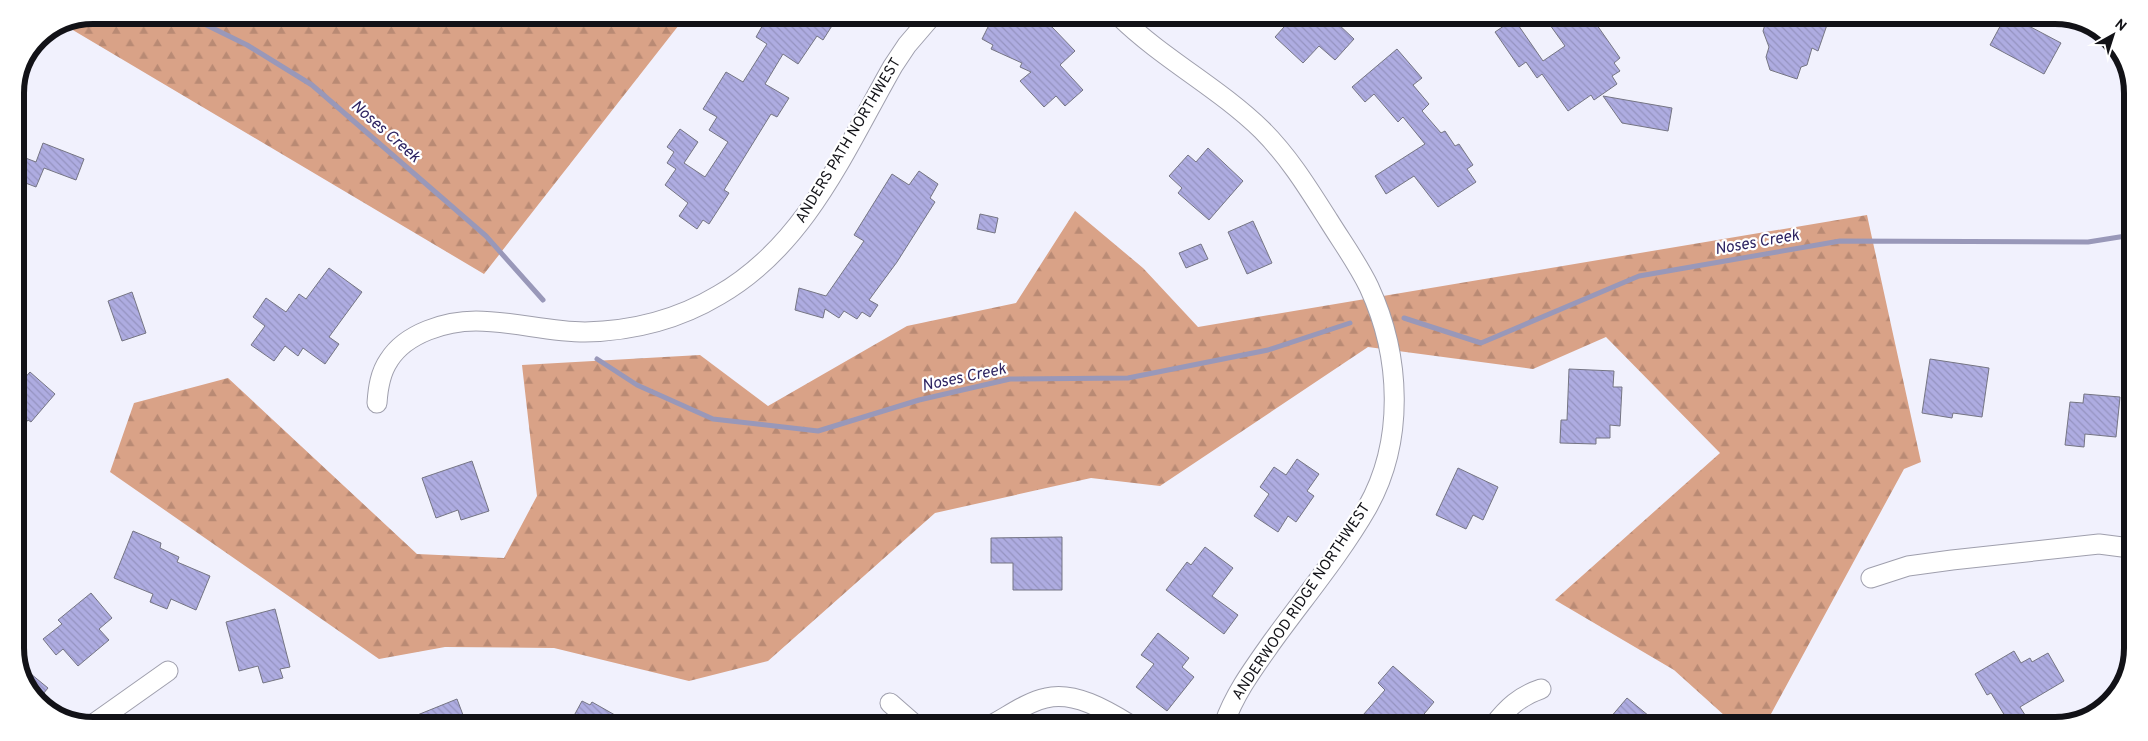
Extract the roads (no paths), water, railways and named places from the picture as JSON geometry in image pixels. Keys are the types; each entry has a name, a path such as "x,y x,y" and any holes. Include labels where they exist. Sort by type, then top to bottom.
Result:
{"street":[{"name":"ANDERS PATH NORTHWEST","path":"378,403 381,377 389,359 412,338 443,326 476,321 584,332 625,328 651,324 671,317 692,309 729,289 773,254 804,220 896,61 925,24"},
{"name":"ANDERWOOD RIDGE NORTHWEST","path":"1127,24 1140,36 1254,123 1290,162 1369,286 1381,318 1390,354 1393,422 1390,448 1376,489 1354,528 1242,685 1227,717"},
{"path":"1872,578 1908,566 1952,560 2099,544 2124,547"},
{"path":"103,717 168,671"},
{"path":"1501,717 1514,702 1527,693 1541,689"},
{"path":"1007,717 1034,702 1056,696 1086,702 1115,717"},
{"path":"890,704 906,717"}],"waterway":[{"name":"Noses Creek","path":"204,24 247,45 312,85 486,236 543,300"},
{"name":"Noses Creek","path":"1404,318 1481,343 1639,276 1840,241 2088,242 2124,236"},
{"name":"Noses Creek","path":"597,359 637,385 713,419 818,431 919,400 1010,379 1128,378 1268,350 1350,323"}]}
